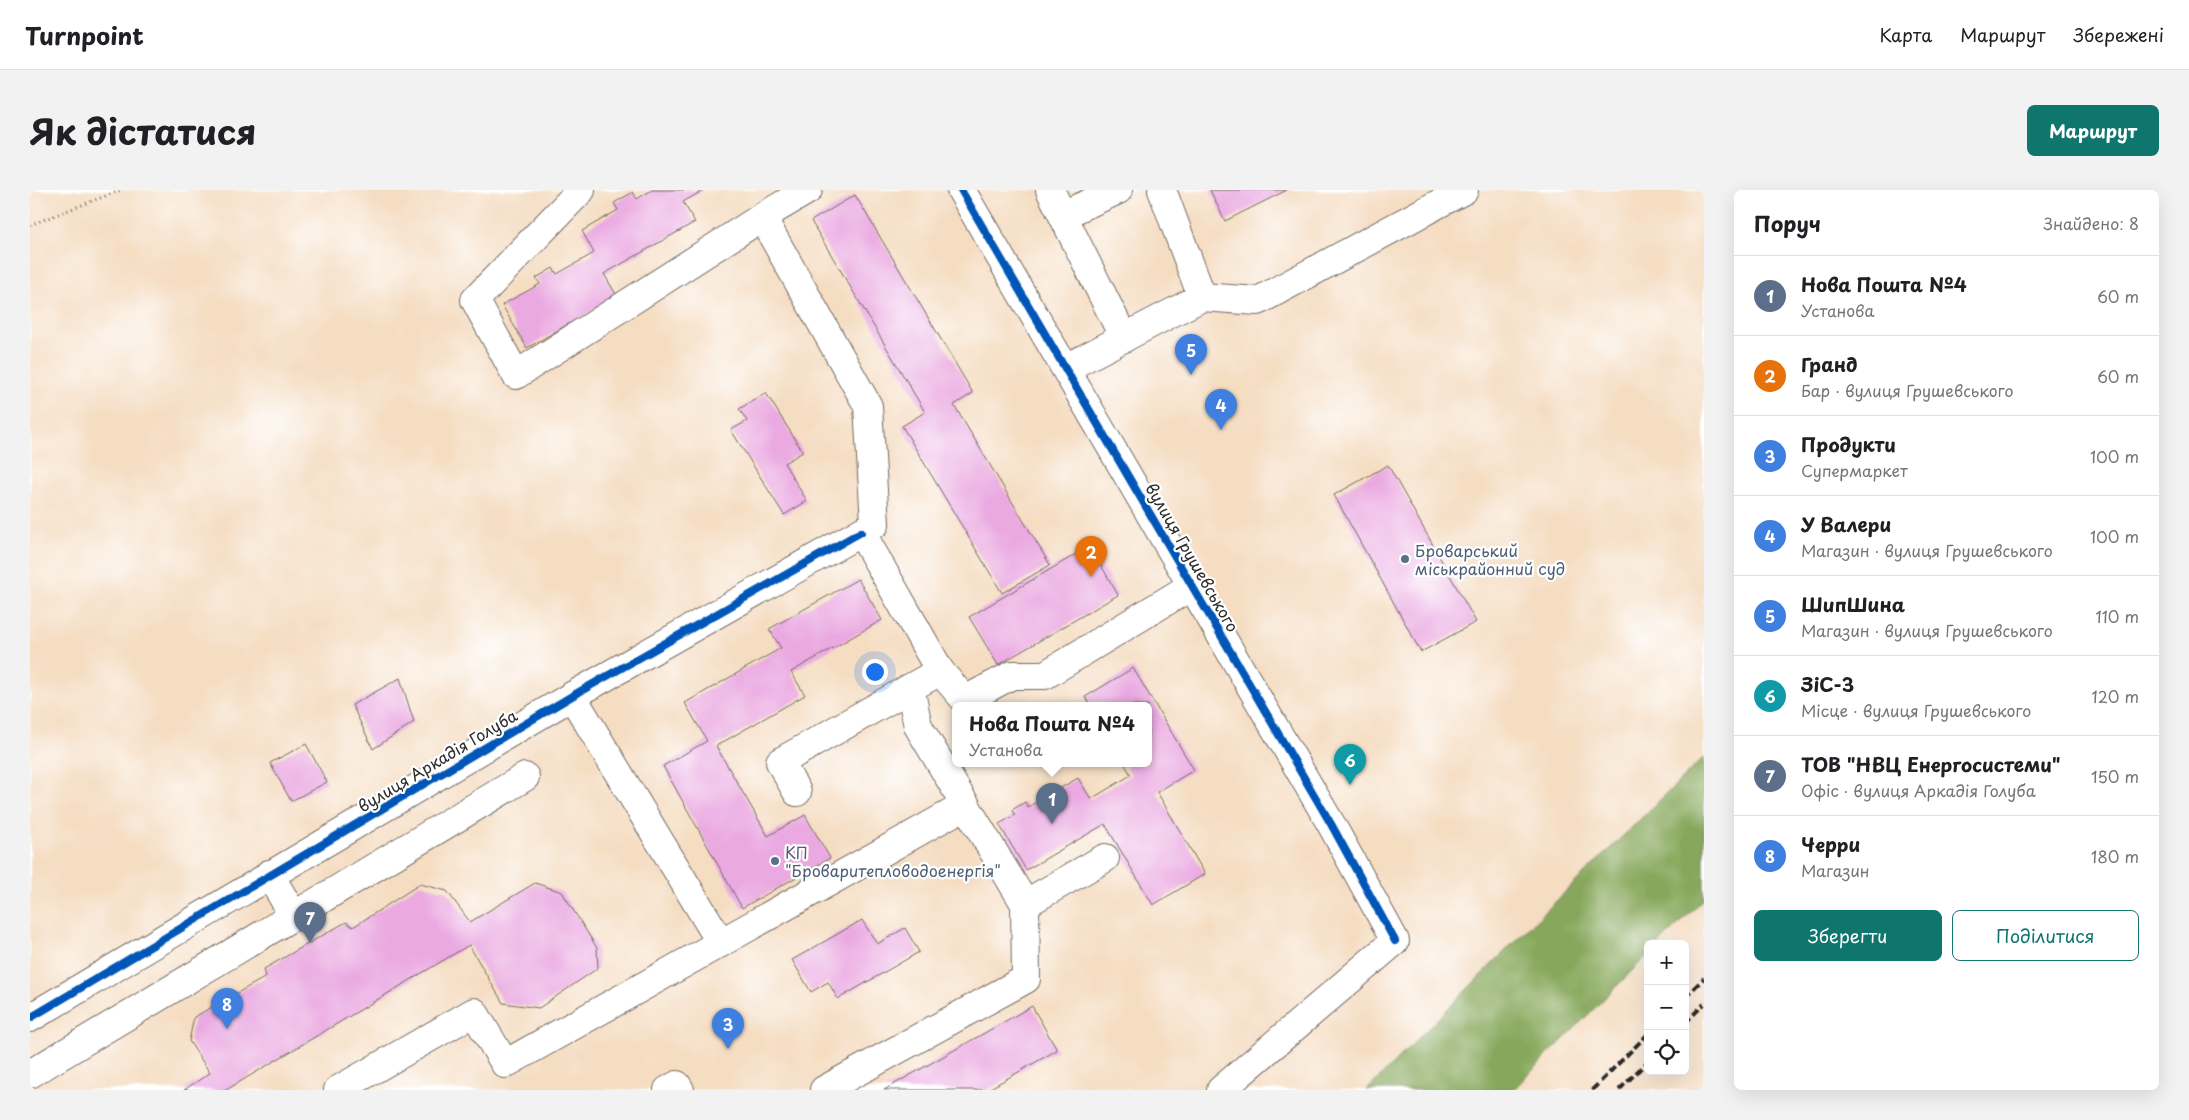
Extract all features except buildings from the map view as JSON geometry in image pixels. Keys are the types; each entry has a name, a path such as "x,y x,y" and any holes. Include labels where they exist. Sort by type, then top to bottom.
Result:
{"street":[{"path":"582,190 475,300 516,375 762,217 808,190"},
{"name":"вулиця Грушевського","path":"961,190 1331,824 1395,942 1221,1090"},
{"path":"1050,190 1124,338"},
{"path":"1063,215 1118,190"},
{"path":"1162,190 1202,297"},
{"path":"1066,368 1202,297 1258,301 1464,190"},
{"path":"762,217 868,406 875,524 861,532 940,671 965,700 1012,675 1045,675 1193,586"},
{"name":"вулиця Аркадія Голуба","path":"30,1018 269,874 572,696 861,532"},
{"path":"797,792 780,762 940,671"},
{"path":"824,1090 1026,979 1025,904 918,726 910,688"},
{"path":"572,696 721,943"},
{"path":"30,1074 526,777"},
{"path":"338,1090 474,1012 505,1064 966,805"},
{"path":"1025,904 1105,858"},
{"path":"269,874 294,916"},
{"path":"668,1090 677,1085 680,1090"}],"path":[{"path":"30,225 121,190"}],"green space":[{"path":"1704,757 1704,899 1663,940 1644,940 1644,959 1513,1090 1367,1090 1510,946"}],"railway":[{"path":"1689,993 1704,978"},
{"path":"1689,1019 1704,1004"},
{"path":"1592,1090 1644,1038"},
{"path":"1619,1090 1644,1065"}],"cycle path":[{"path":"961,190 1331,824 1395,941"},
{"path":"30,1018 572,696 861,532"}],"place":[{"name":"ШипШина","path":"1191,375"},
{"name":"У Валери","path":"1221,430"},
{"name":"Броварський міськрайонний суд","path":"1405,559"},
{"name":"Гранд","path":"1091,577"},
{"name":"ЗіС-3","path":"1350,785"},
{"name":"Нова Пошта №4","path":"1052,824"},
{"name":"КП \"Броваритепловодоенергія\"","path":"775,861"},
{"name":"ТОВ \"НВЦ Енергосистеми\"","path":"310,943"},
{"name":"Черри","path":"227,1029"},
{"name":"Продукти","path":"728,1049"}]}
